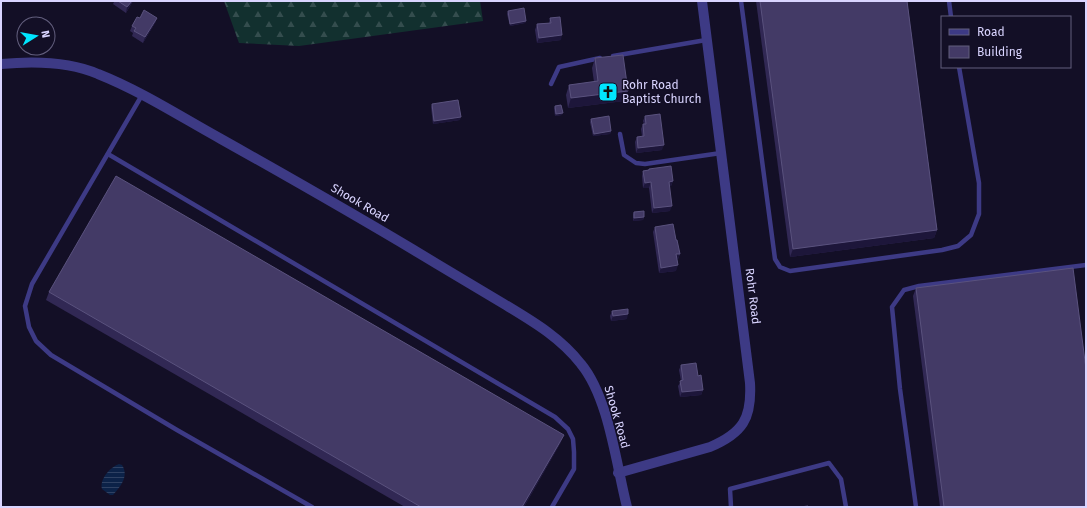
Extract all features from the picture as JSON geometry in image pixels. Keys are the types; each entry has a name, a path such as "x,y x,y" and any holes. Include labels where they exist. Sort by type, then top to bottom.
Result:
{"street":[{"name":"Rohr Road","path":"618,473 710,447 724,441 734,434 744,423 749,410 751,397 750,383 702,1"},
{"name":"Shook Road","path":"1,64 51,63 69,66 96,73 142,95 392,237 543,328 574,355 589,374 607,422 618,473"},
{"path":"618,473 627,507"}],"lane":[{"path":"741,1 775,259 780,267 790,271 942,250 958,246 971,235 979,214 979,183 959,68"},
{"path":"948,1 951,16"},
{"path":"551,84 559,67 706,40"},
{"path":"142,95 32,284 26,306 29,327 36,341 51,355 177,430 312,507"},
{"path":"620,134 624,155 636,163 645,164 722,153"},
{"path":"108,154 555,417 568,429 572,439 574,469 552,507"},
{"path":"916,507 900,390 892,307 904,290 919,286 1086,265"},
{"path":"731,507 730,489 829,463 841,479 846,507"}],"green space":[{"path":"224,1 480,1 483,21 299,46 239,43"}],"water":[{"path":"119,464 122,465 125,473 123,481 113,495 110,495 102,489 102,482 106,474"}],"building":[{"path":"118,1 132,1 127,7"},
{"path":"760,1 907,1 937,230 793,249"},
{"path":"524,8 526,21 510,24 508,11"},
{"path":"144,10 157,18 145,37 134,31 136,28 132,26 137,17 140,18"},
{"path":"560,17 562,35 539,38 537,24 551,23 550,18"},
{"path":"623,55 628,91 571,98 569,85 598,81 595,58"},
{"path":"458,100 461,117 434,121 432,104"},
{"path":"561,105 563,113 556,114 555,106"},
{"path":"660,114 664,145 638,148 637,137 644,136 643,124 646,124 645,116"},
{"path":"609,116 611,131 594,134 591,119"},
{"path":"671,166 673,181 669,182 672,206 654,208 651,182 645,183 643,171"},
{"path":"116,176 564,435 522,507 421,507 49,292"},
{"path":"644,211 644,217 634,218 634,212"},
{"path":"673,224 680,254 676,254 678,265 661,268 655,227"},
{"path":"1073,268 1086,369 1086,507 944,507 916,288"},
{"path":"628,309 628,314 613,316 612,311"},
{"path":"696,363 698,376 701,375 703,390 682,392 680,381 683,380 681,365"}],"place":[{"name":"Rohr Road Baptist Church","path":"608,92"}]}
